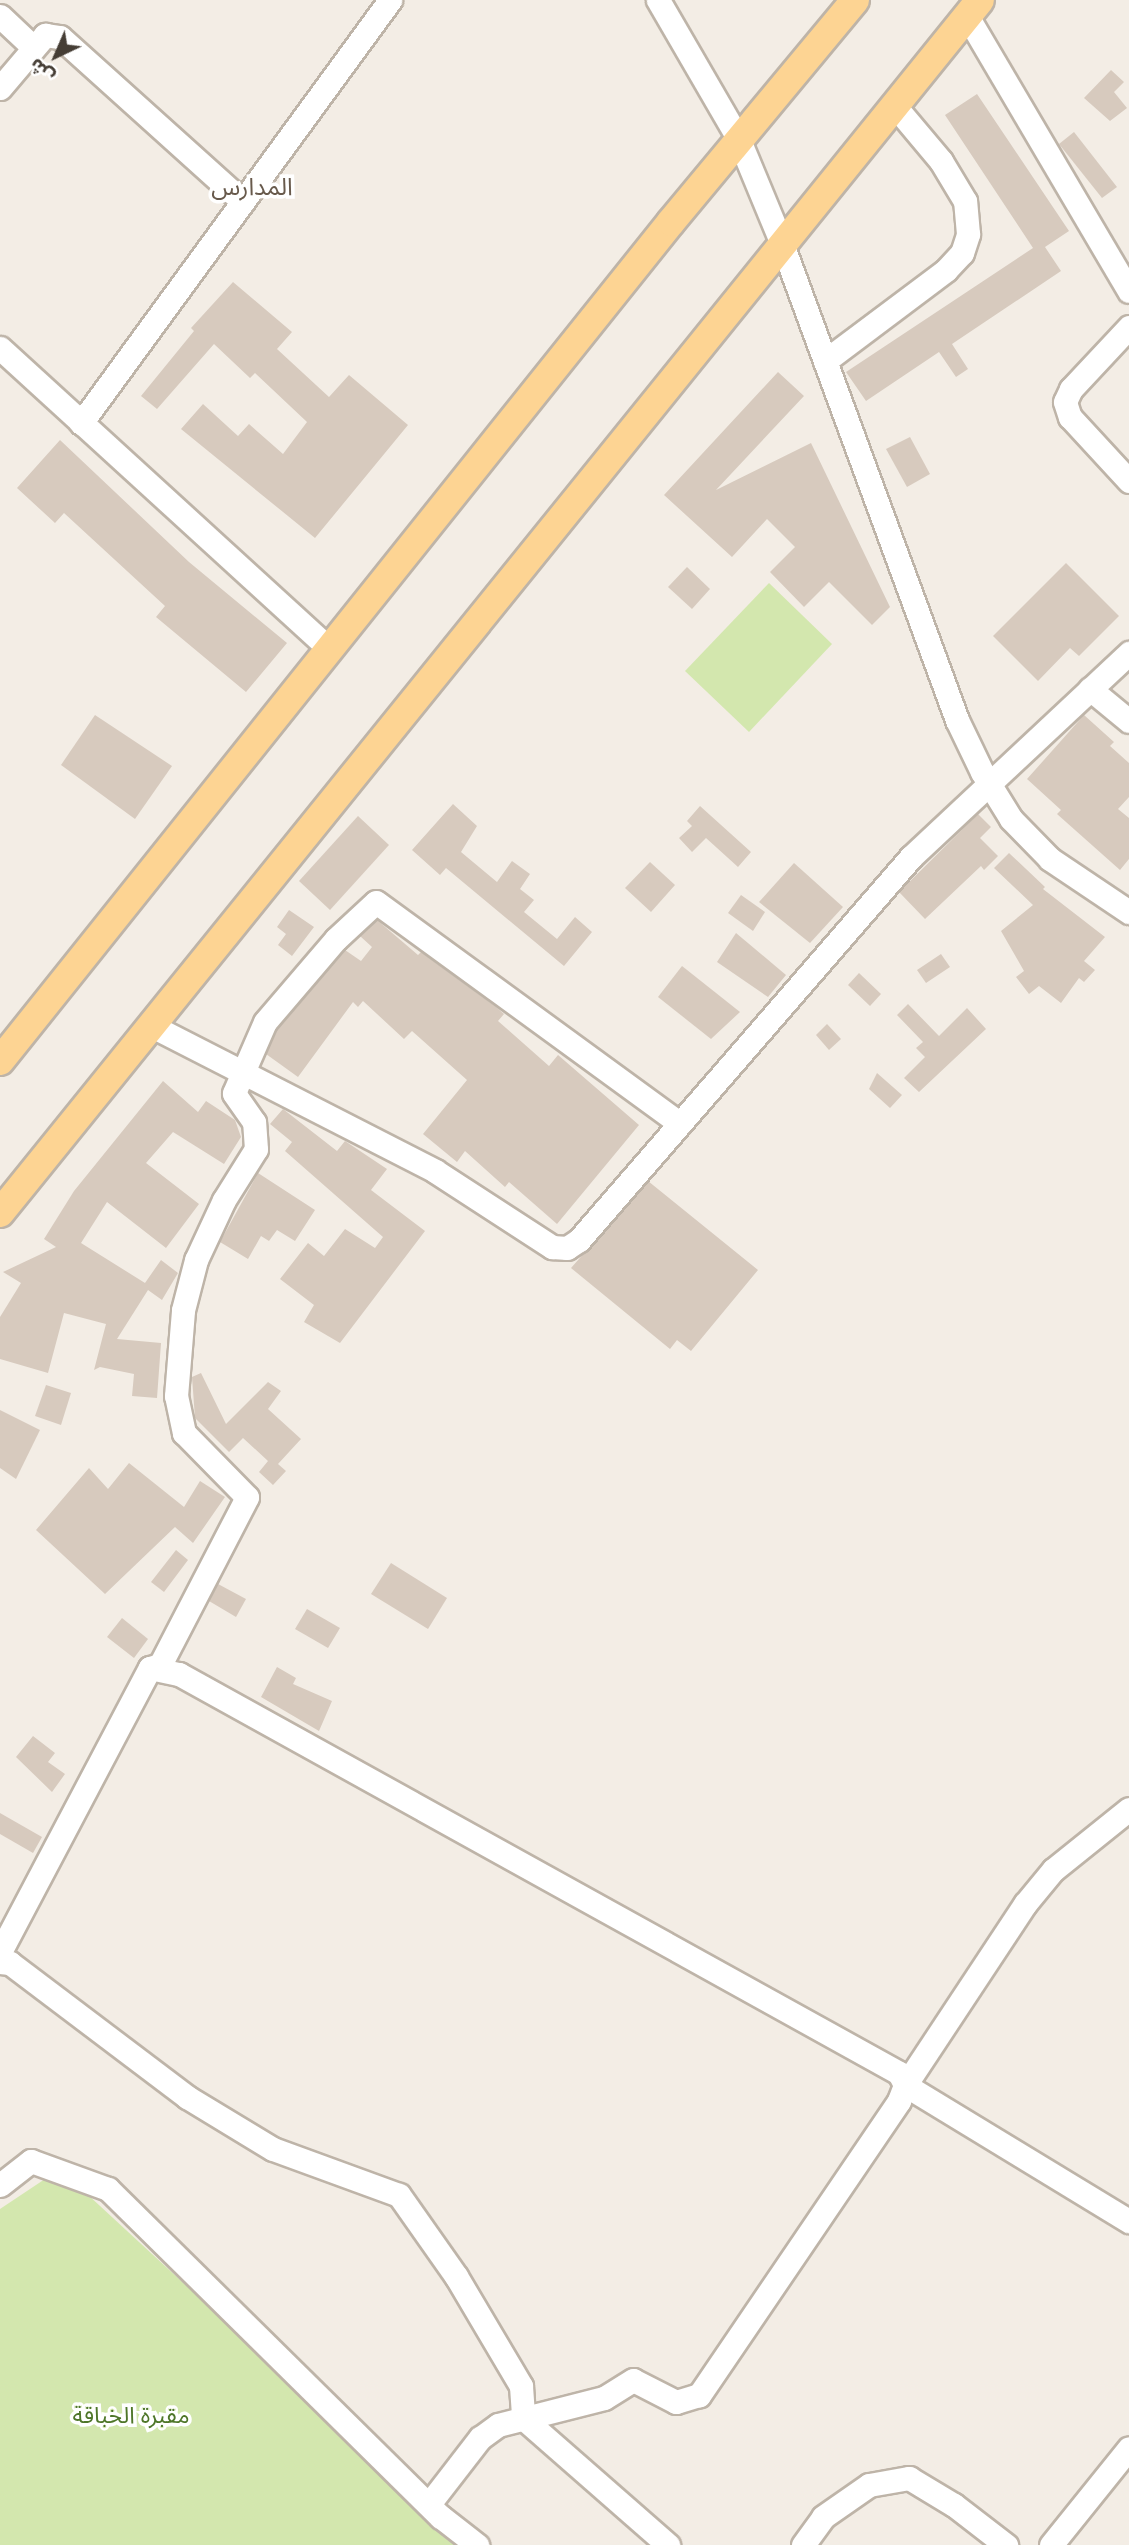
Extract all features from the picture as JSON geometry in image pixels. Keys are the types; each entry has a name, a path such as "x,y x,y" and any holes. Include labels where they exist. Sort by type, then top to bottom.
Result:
{"main road":[{"path":"1,1059 855,0"},
{"path":"0,1213 974,8"}],"street":[{"path":"81,423 390,0"},
{"path":"658,0 739,141 782,244 957,720 988,782 1011,819 1050,859 1129,912"},
{"path":"974,8 1129,291"},
{"path":"0,16 33,47"},
{"path":"0,88 44,35 60,37 243,202"},
{"path":"825,361 946,270 962,253 968,234 965,201 941,162 894,105"},
{"path":"1129,327 1071,389 1065,402 1070,417 1129,481"},
{"path":"0,348 330,649"},
{"path":"152,1026 435,1171 552,1247 567,1248 579,1240 911,858 988,782 1129,653"},
{"path":"1090,689 1129,721"},
{"path":"0,1952 150,1668 160,1665 247,1497 184,1433 176,1396 183,1310 196,1260 224,1200 256,1149 254,1122 234,1093 265,1022 336,939 376,902 680,1124"},
{"path":"150,1668 179,1675 800,2017 899,2073 905,2085 1129,2221"},
{"path":"429,2504 480,2438 498,2425 604,2398 633,2380 676,2402 699,2395 899,2101 905,2085 1025,1904 1053,1870 1129,1809"},
{"path":"0,1962 10,1963 187,2097 262,2143 399,2195 456,2276 521,2386 523,2418 668,2545"},
{"path":"0,2185 31,2161 108,2189 429,2504 477,2545"},
{"path":"1051,2545 1129,2448"},
{"path":"803,2545 823,2517 870,2485 909,2478 954,2505 1006,2545"}],"green space":[{"path":"769,583 832,644 749,732 685,671"},
{"name":"مقبرة الخباقة","path":"60,2169 468,2545 0,2545 0,2209"}],"building":[{"path":"1111,70 1124,82 1114,92 1127,108 1110,121 1084,98"},
{"path":"977,94 1069,231 1045,247 1061,271 952,344 968,369 956,377 939,352 866,401 846,372 1033,248 945,115"},
{"path":"1074,132 1117,187 1102,198 1059,144"},
{"path":"233,282 292,332 277,349 329,397 349,375 408,425 315,538 181,429 203,404 238,436 249,424 283,454 307,422 255,373 250,378 214,344 157,409 141,396 194,331 191,328"},
{"path":"778,372 804,396 716,490 811,443 890,607 872,625 829,582 804,607 770,572 795,547 767,519 732,557 664,495"},
{"path":"910,437 930,474 907,487 886,449"},
{"path":"60,440 189,562 287,643 246,692 156,617 165,606 64,513 55,523 17,488"},
{"path":"1066,563 1119,616 1079,656 1070,648 1038,681 993,636"},
{"path":"687,567 710,589 692,609 668,587"},
{"path":"95,715 172,766 135,819 61,765"},
{"path":"1084,715 1114,742 1110,746 1129,763 1129,797 1118,809 1129,818 1129,859 1120,870 1057,814 1061,810 1027,779"},
{"path":"453,804 477,826 461,852 497,882 512,861 530,874 520,889 534,900 524,912 557,939 575,917 592,932 564,966 446,868 440,875 412,850"},
{"path":"700,806 751,852 738,867 706,838 692,852 679,838 692,826 687,821"},
{"path":"978,814 991,827 980,838 998,856 984,870 981,866 925,919 899,892"},
{"path":"358,816 389,845 330,910 299,881"},
{"path":"1009,853 1045,887 1043,889 1105,937 1084,961 1095,970 1084,982 1079,978 1061,1003 1039,986 1029,994 1016,977 1024,971 1001,931 1033,905 994,868"},
{"path":"650,862 675,885 651,912 625,888"},
{"path":"794,863 843,907 810,943 759,902"},
{"path":"741,895 765,912 753,931 728,913"},
{"path":"289,910 314,927 292,956 278,945 286,934 277,927"},
{"path":"377,920 418,955 421,952 496,1007 504,1014 498,1021 549,1066 558,1055 639,1125 557,1224 509,1182 505,1187 465,1151 457,1162 423,1134 467,1080 412,1031 404,1039 363,1001 358,1007 353,1002 298,1077 266,1054 277,1030 345,950 361,961 372,947 360,936"},
{"path":"736,933 786,975 768,997 717,962"},
{"path":"941,954 950,967 926,983 917,970"},
{"path":"682,966 740,1012 711,1039 658,997"},
{"path":"859,973 881,994 870,1006 848,985"},
{"path":"908,1004 939,1036 967,1008 986,1029 919,1092 904,1078 925,1057 916,1048 923,1042 897,1015"},
{"path":"827,1024 841,1039 829,1050 816,1035"},
{"path":"877,1073 902,1095 890,1108 869,1089"},
{"path":"163,1081 198,1112 206,1101 235,1120 241,1137 224,1164 173,1132 146,1163 199,1204 166,1248 107,1202 81,1243 145,1283 161,1260 178,1273 162,1300 148,1290 117,1339 161,1343 157,1398 132,1396 134,1374 100,1367 94,1370 106,1324 64,1313 48,1373 0,1359 0,1317 21,1283 3,1272 56,1247 44,1239 74,1191"},
{"path":"283,1109 337,1151 345,1141 387,1169 371,1190 425,1231 340,1343 304,1322 314,1305 280,1279 308,1243 324,1256 345,1229 375,1248 383,1237 285,1151 292,1142 270,1124"},
{"path":"258,1173 315,1210 295,1241 277,1230 269,1241 261,1236 248,1259 220,1242"},
{"path":"648,1181 758,1270 691,1351 677,1340 670,1349 571,1268"},
{"path":"201,1373 226,1424 268,1382 281,1391 268,1409 301,1439 278,1464 286,1471 273,1485 259,1472 268,1461 243,1438 229,1452 195,1418 192,1377"},
{"path":"46,1385 71,1393 61,1425 35,1416"},
{"path":"0,1410 40,1430 16,1479 0,1468"},
{"path":"129,1463 184,1507 200,1481 225,1497 193,1543 175,1527 105,1594 36,1530 89,1468 108,1489"},
{"path":"176,1550 188,1560 164,1592 151,1582"},
{"path":"391,1563 447,1598 428,1629 371,1594"},
{"path":"218,1584 246,1599 236,1617 209,1601"},
{"path":"307,1609 340,1628 328,1648 295,1629"},
{"path":"122,1618 148,1639 134,1658 107,1637"},
{"path":"277,1667 296,1678 293,1684 332,1701 319,1731 261,1697"},
{"path":"33,1736 55,1753 48,1762 65,1774 52,1792 16,1757"},
{"path":"0,1813 42,1837 33,1853 0,1834"}],"district":[{"name":"المدارس","path":"252,186"}]}
